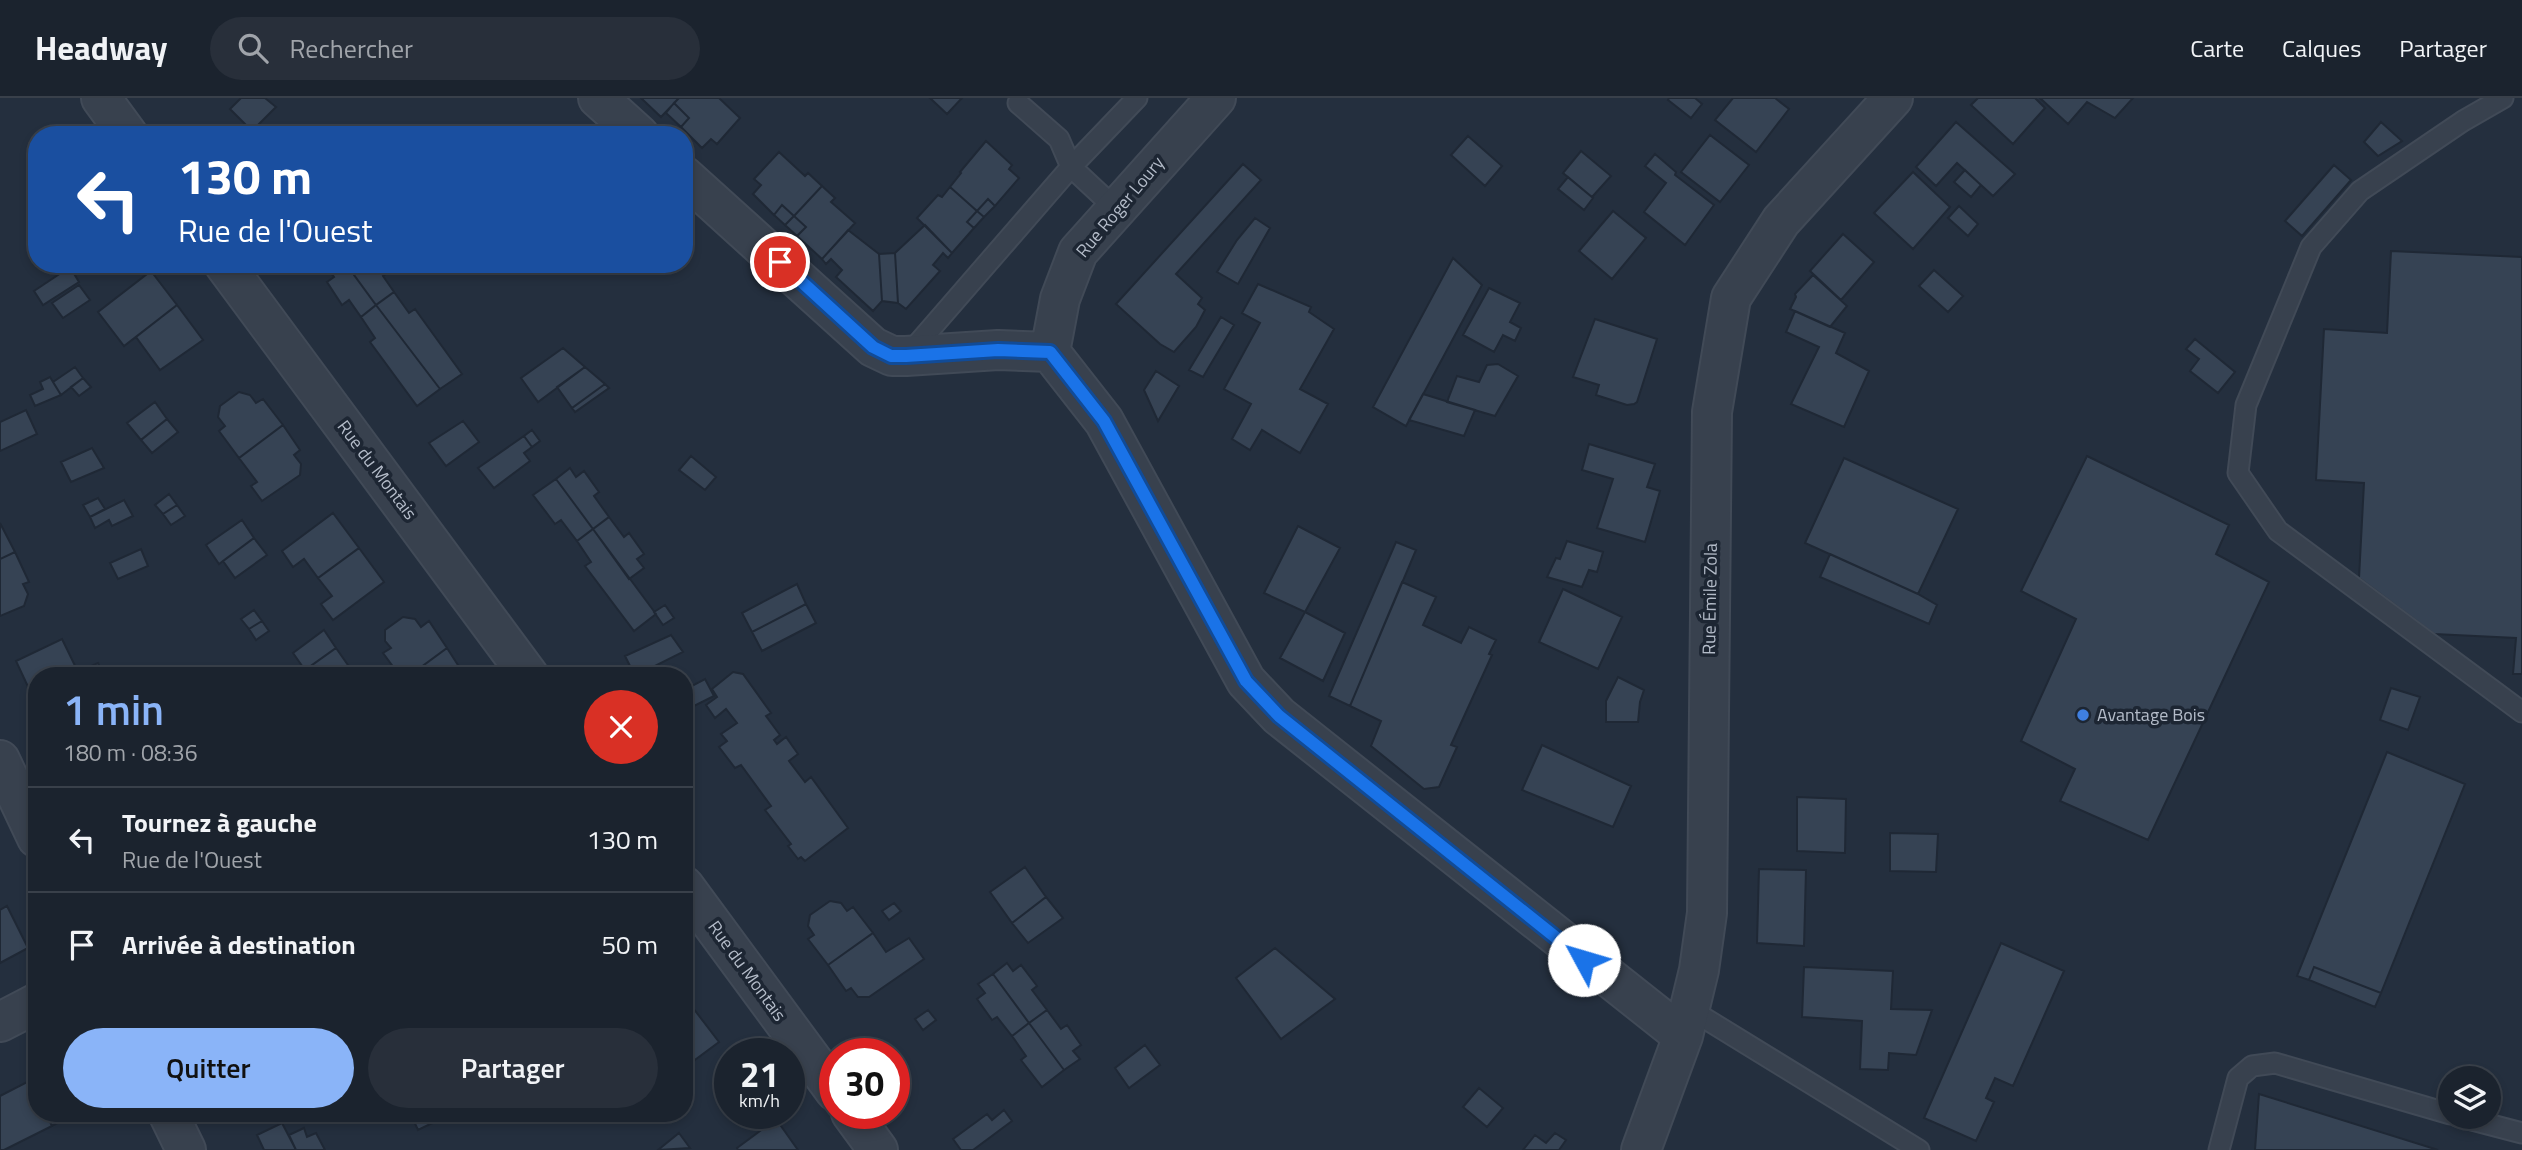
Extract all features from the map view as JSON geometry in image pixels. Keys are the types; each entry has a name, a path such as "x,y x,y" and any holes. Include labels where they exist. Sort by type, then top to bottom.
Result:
{"street":[{"path":"101,98 121,126"},
{"path":"598,98 629,126"},
{"name":"Rue Roger Loury","path":"1050,352 1060,299 1078,252 1216,98"},
{"name":"Rue Émile Zola","path":"1641,1150 1685,1022 1699,970 1707,914 1712,412 1731,298 1781,221 1893,98"},
{"path":"693,184 873,347 891,356 998,350 1050,352 1104,421 1246,681 1279,716 1685,1022"},
{"name":"Rue du Montais","path":"231,273 522,667"},
{"path":"0,760 28,819"},
{"name":"Rue du Montais","path":"693,898 819,1069"},
{"path":"0,1022 28,1008"},
{"path":"172,1122 186,1150"},
{"path":"863,1129 878,1150"}],"lane":[{"path":"906,356 1071,167 1137,98"},
{"path":"2503,98 2463,121 2360,191 2311,247 2246,405 2238,472 2277,531 2522,712"},
{"path":"1018,103 1059,139 1071,167 1115,208"},
{"path":"1685,1022 1919,1150"},
{"path":"2219,1150 2238,1078 2252,1066 2275,1063 2438,1111"},
{"path":"2501,1128 2522,1133"}],"building":[{"path":"241,98 265,98 276,107 257,126 247,126 230,109"},
{"path":"641,98 679,98 661,117"},
{"path":"679,98 719,98 740,118 717,144 711,139 702,148 693,139 693,126 682,126 689,118 674,103"},
{"path":"930,98 962,98 947,114"},
{"path":"1695,98 1702,104 1691,118 1668,100"},
{"path":"1733,98 1775,98 1789,109 1756,152 1715,120"},
{"path":"1978,98 2035,98 2045,108 2013,144 1971,105"},
{"path":"2040,98 2133,98 2115,118 2087,102 2068,124"},
{"path":"674,103 689,118 680,126 666,113"},
{"path":"1956,122 2015,174 1993,196 1957,163 1936,186 1916,167"},
{"path":"2381,122 2402,141 2378,156 2364,142"},
{"path":"1710,135 1749,165 1720,202 1681,172"},
{"path":"1468,136 1502,166 1485,186 1451,155"},
{"path":"986,141 1012,165 1009,169 1019,178 995,206 988,199 977,211 950,187"},
{"path":"1581,151 1611,176 1592,197 1563,173"},
{"path":"779,152 805,176 808,173 822,186 794,216 782,205 774,215 753,194 761,185 754,179"},
{"path":"1655,154 1676,172 1675,175 1714,205 1685,245 1644,212 1666,183 1645,166"},
{"path":"1243,164 1261,180 1176,274 1202,298 1198,304 1205,310 1196,327 1174,352 1160,344 1116,304"},
{"path":"2334,165 2351,180 2302,236 2285,221"},
{"path":"1965,170 1981,185 1971,197 1954,182"},
{"path":"1913,172 1950,207 1913,249 1874,213"},
{"path":"1568,177 1593,198 1584,210 1558,189"},
{"path":"822,186 835,198 831,202 855,223 822,259 797,236 806,227 794,216"},
{"path":"950,187 977,211 967,222 974,228 952,253 917,218 938,195 942,197"},
{"path":"988,199 995,206 984,217 977,211"},
{"path":"782,205 794,216 785,225 774,215"},
{"path":"1959,206 1978,224 1968,236 1948,218"},
{"path":"977,211 984,217 974,228 967,222"},
{"path":"1613,211 1646,238 1612,279 1579,251"},
{"path":"794,216 806,227 797,236 785,225"},
{"path":"1255,218 1270,228 1238,284 1217,272"},
{"path":"925,225 952,253 948,258 943,253 933,265 940,271 906,309 898,303 895,253"},
{"path":"848,230 879,254 882,301 873,311 836,277 842,270 831,259 826,264 822,259"},
{"path":"1843,234 1874,262 1841,300 1810,271"},
{"path":"2391,251 2522,257 2522,674 2513,674 2516,638 2434,634 2359,578 2364,483 2316,480 2324,329 2387,333"},
{"path":"895,253 898,303 882,301 879,254"},
{"path":"1453,258 1482,285 1406,426 1373,407"},
{"path":"1934,270 1963,296 1948,312 1919,286"},
{"path":"61,273 74,273 79,282 43,305 34,291"},
{"path":"148,273 153,273 177,305 124,346 98,312"},
{"path":"331,273 353,273 376,305 361,317 349,300 342,305 327,282 334,277"},
{"path":"353,273 387,273 383,276 394,292 376,305"},
{"path":"1813,275 1847,306 1830,327 1790,309 1795,294"},
{"path":"1258,284 1311,307 1309,312 1334,329 1300,389 1328,404 1300,453 1262,430 1250,450 1232,439 1251,404 1224,389 1260,323 1242,313"},
{"path":"79,285 90,300 63,318 52,303"},
{"path":"1489,288 1520,303 1510,322 1521,328 1515,341 1503,335 1494,352 1463,335"},
{"path":"394,292 409,313 415,309 462,374 440,389 376,305"},
{"path":"177,305 203,340 160,370 136,337"},
{"path":"376,305 440,389 417,406 370,342 375,338 361,317"},
{"path":"1795,311 1845,333 1836,353 1869,371 1844,427 1791,404 1819,347 1786,332"},
{"path":"1221,317 1234,325 1203,377 1189,370"},
{"path":"1595,319 1657,339 1637,402 1634,404 1627,405 1596,395 1599,385 1573,377"},
{"path":"2195,339 2235,372 2218,393 2190,371 2199,359 2186,349"},
{"path":"563,348 585,367 538,402 521,378"},
{"path":"1498,364 1518,376 1495,416 1447,402 1457,376 1479,382 1487,365"},
{"path":"75,367 83,378 61,395 53,382"},
{"path":"585,367 605,384 572,408 557,387"},
{"path":"1156,371 1179,386 1158,421 1144,390"},
{"path":"50,377 61,395 35,406 30,395 43,389 40,382"},
{"path":"83,378 91,387 79,396 71,387"},
{"path":"605,384 609,388 575,412 572,408"},
{"path":"239,392 250,395 256,403 263,399 283,425 239,458 219,431 225,426 218,417 220,406"},
{"path":"1423,394 1475,410 1464,436 1409,420"},
{"path":"155,402 167,419 141,440 127,423"},
{"path":"26,410 37,434 0,451 0,422"},
{"path":"167,419 178,432 152,453 141,440"},
{"path":"463,421 479,442 446,466 429,443"},
{"path":"283,425 300,450 294,455 301,464 300,475 262,501 251,486 257,482 239,458"},
{"path":"532,430 540,441 532,447 524,436"},
{"path":"524,436 532,447 524,453 530,461 494,488 478,468"},
{"path":"1589,444 1655,464 1647,487 1660,491 1645,542 1597,528 1613,479 1582,470"},
{"path":"92,448 104,468 71,482 61,462"},
{"path":"691,456 716,477 705,490 679,470"},
{"path":"2087,456 2229,525 2216,554 2269,582 2148,840 2060,801 2075,769 2021,741 2076,619 2021,591"},
{"path":"1844,458 1958,509 1918,594 1805,543"},
{"path":"570,468 576,477 584,471 599,492 594,496 609,517 593,529 556,479"},
{"path":"556,479 593,529 577,541 561,520 555,524 533,495"},
{"path":"169,494 177,505 163,514 155,505"},
{"path":"98,498 105,509 90,517 83,505"},
{"path":"124,500 133,516 112,526 109,520 95,528 90,517"},
{"path":"177,505 185,516 171,525 163,514"},
{"path":"333,513 359,548 318,578 304,559 293,567 282,551"},
{"path":"609,517 624,537 629,533 644,554 637,559 644,568 629,579 593,529"},
{"path":"242,520 254,538 219,564 206,545"},
{"path":"0,523 15,552 0,559"},
{"path":"1298,526 1340,548 1305,612 1264,593"},
{"path":"593,529 656,614 634,631 585,566 591,562 577,541"},
{"path":"254,538 267,555 235,578 223,561"},
{"path":"1567,541 1603,552 1597,572 1589,570 1582,587 1547,577 1556,558 1560,559"},
{"path":"1396,542 1416,550 1350,706 1329,696"},
{"path":"359,548 384,582 333,620 321,604 332,596 318,578"},
{"path":"141,549 148,566 118,579 110,563"},
{"path":"15,552 29,582 23,584 28,594 24,606 0,616 0,559"},
{"path":"1830,554 1937,605 1929,624 1820,577"},
{"path":"1402,582 1436,597 1423,625 1461,643 1469,627 1496,640 1489,654 1492,655 1451,745 1457,747 1439,787 1424,789 1371,746 1381,721 1350,706"},
{"path":"797,584 806,604 752,632 742,613"},
{"path":"1563,589 1622,617 1598,669 1539,642"},
{"path":"806,604 816,623 762,651 752,632"},
{"path":"665,605 674,618 663,625 654,612"},
{"path":"254,610 262,621 249,629 241,619"},
{"path":"1305,612 1345,633 1323,681 1280,658"},
{"path":"403,617 415,619 421,627 429,621 447,648 421,667 393,667 383,653 391,648 385,641 385,630"},
{"path":"262,621 269,631 256,640 249,629"},
{"path":"324,630 336,648 309,667 303,667 293,653"},
{"path":"671,635 683,652 653,667 630,667 625,656"},
{"path":"62,639 76,667 28,667 28,687 16,661"},
{"path":"336,648 349,667 309,667"},
{"path":"447,648 459,667 421,667"},
{"path":"733,672 743,674 771,713 766,716 780,735 774,740 777,744 786,737 798,754 789,761 805,782 811,777 848,828 805,861 801,857 798,859 788,846 791,844 765,810 771,806 741,765 735,768 719,747 727,741 721,734 737,723 726,709 715,718 706,705 717,697 712,689"},
{"path":"1618,677 1644,690 1638,722 1606,722 1606,701"},
{"path":"705,679 714,696 693,706 693,685"},
{"path":"2391,688 2420,697 2408,730 2380,720"},
{"path":"1542,745 1631,786 1613,827 1522,790"},
{"path":"2387,752 2465,784 2381,993 2314,967 2309,980 2297,976"},
{"path":"1797,797 1846,799 1845,853 1797,851"},
{"path":"1890,833 1938,834 1936,872 1890,871"},
{"path":"1025,867 1046,897 1012,923 990,892"},
{"path":"1759,869 1806,870 1804,946 1757,943"},
{"path":"1046,897 1063,918 1028,943 1012,923"},
{"path":"830,901 841,903 847,911 853,907 873,933 828,965 808,939 814,935 808,926 810,915"},
{"path":"894,903 901,911 889,920 882,911"},
{"path":"7,906 28,948 0,963 0,910"},
{"path":"873,933 886,952 909,938 924,959 869,997 858,997 851,988 846,991 828,965"},
{"path":"2001,943 2064,971 2013,1086 1995,1078 1986,1098 1994,1102 1976,1141 1924,1118"},
{"path":"1275,948 1335,999 1281,1039 1236,978"},
{"path":"1007,963 1013,971 1021,965 1037,986 1032,990 1047,1010 1029,1023 993,974"},
{"path":"1804,967 1893,971 1891,1009 1932,1010 1916,1055 1889,1053 1888,1070 1860,1069 1862,1021 1802,1017"},
{"path":"2314,967 2381,993 2375,1007 2309,980"},
{"path":"993,974 1029,1023 1012,1036 997,1017 992,1020 977,999 985,993 978,984"},
{"path":"693,1008 716,1038 714,1046 693,1061"},
{"path":"928,1010 936,1020 923,1030 915,1019"},
{"path":"1047,1010 1061,1029 1067,1025 1081,1045 1073,1051 1080,1059 1064,1070 1029,1023"},
{"path":"1029,1023 1064,1070 1042,1087 1021,1060 1026,1056 1012,1036"},
{"path":"1145,1045 1160,1065 1129,1088 1115,1068"},
{"path":"28,1082 28,1122 50,1122 52,1126 0,1150 0,1096"},
{"path":"1479,1088 1503,1108 1487,1127 1463,1107"},
{"path":"2259,1094 2438,1150 2255,1150"},
{"path":"1004,1110 1012,1121 973,1150 961,1150 953,1139 987,1114 992,1120"},
{"path":"414,1122 435,1122 418,1130"},
{"path":"282,1123 296,1150 264,1150 257,1135"},
{"path":"304,1128 307,1137 316,1133 325,1150 296,1150 289,1135"},
{"path":"763,1129 783,1129 798,1150 738,1150 737,1148"},
{"path":"679,1133 690,1148 658,1150"},
{"path":"1555,1133 1566,1140 1559,1150 1523,1150 1535,1135 1546,1143"}],"place":[{"name":"Avantage Bois","path":"2083,715"}],"route":[{"path":"780,262 873,347 891,356 998,350 1050,352 1104,421 1246,681 1279,716 1584,960"}]}
